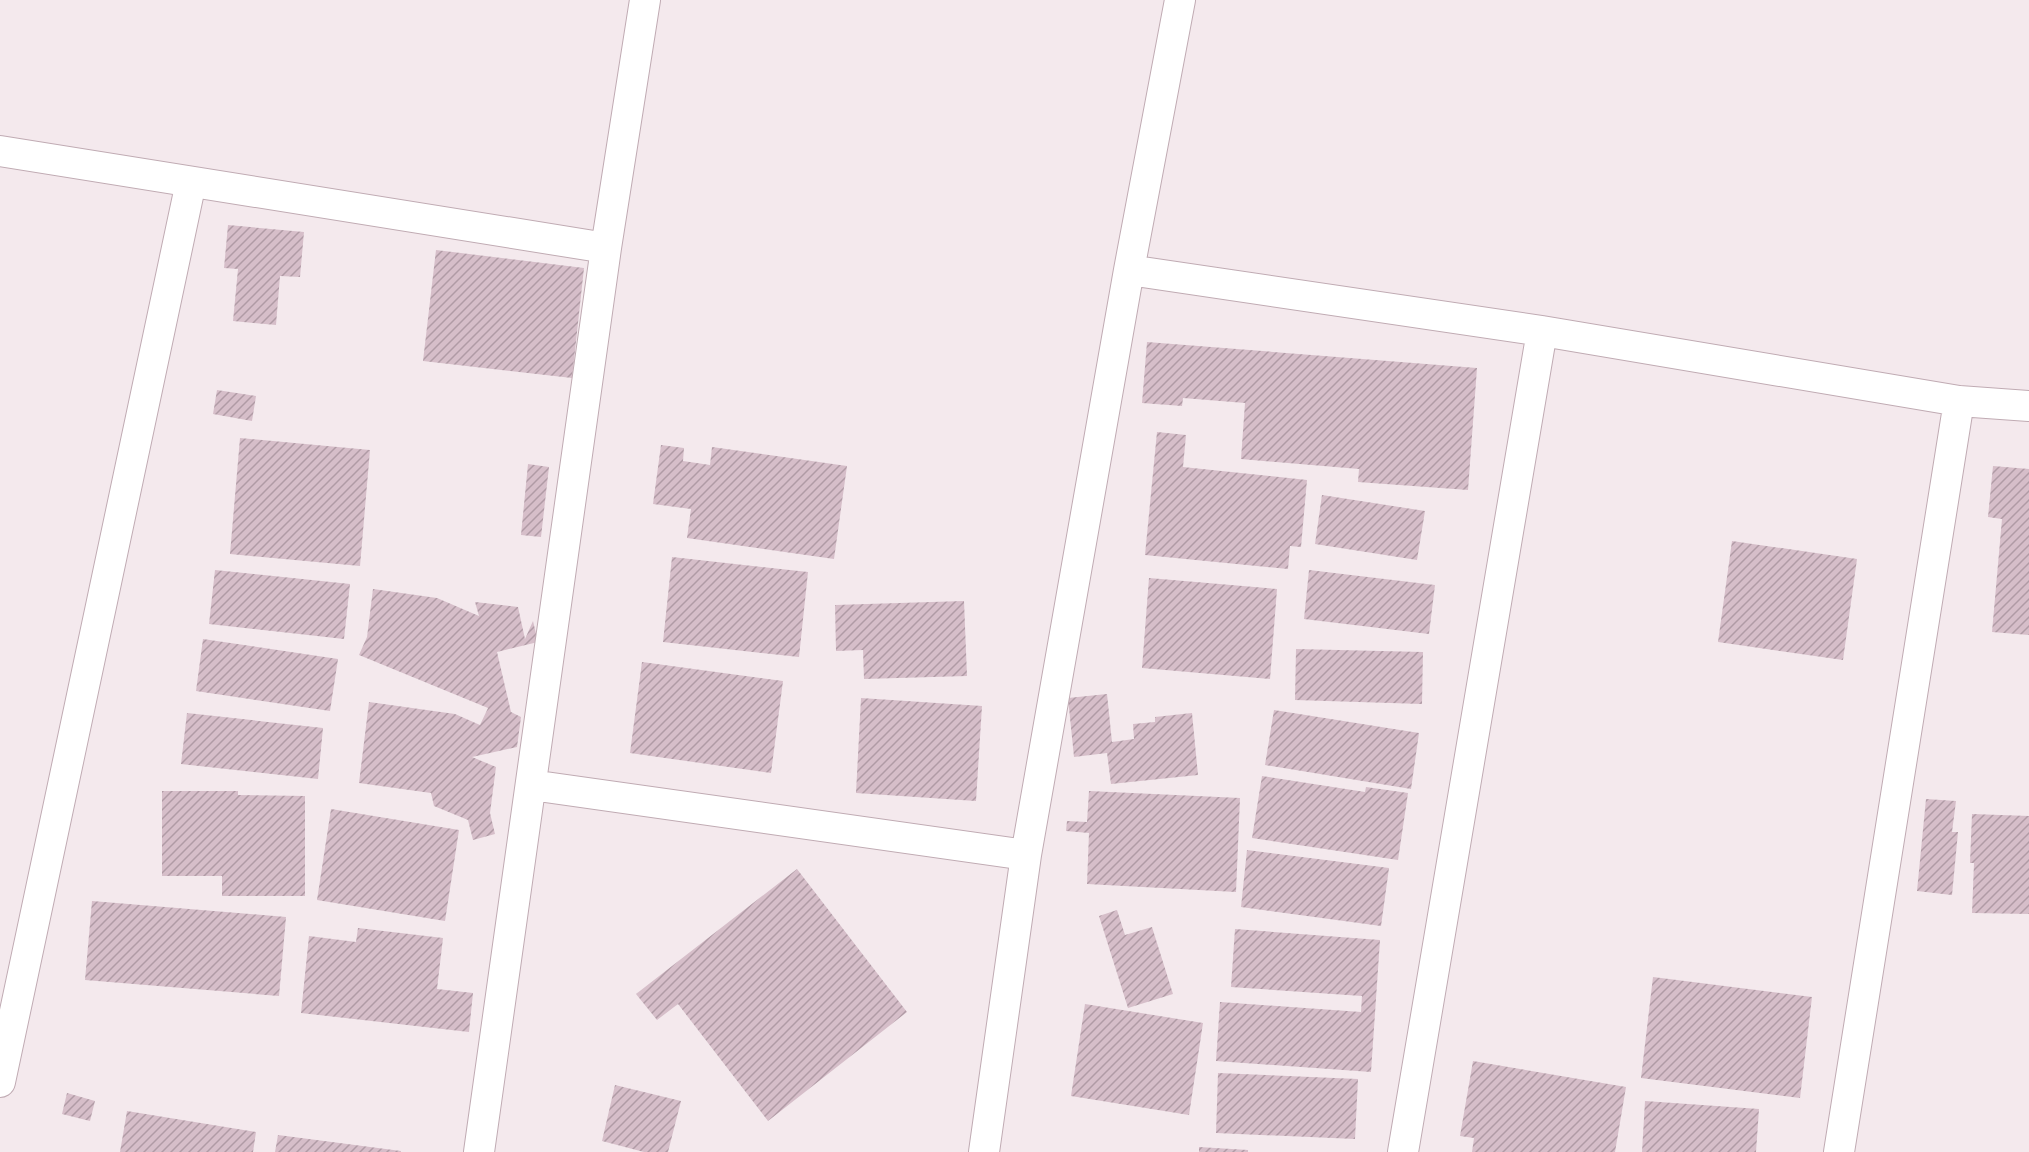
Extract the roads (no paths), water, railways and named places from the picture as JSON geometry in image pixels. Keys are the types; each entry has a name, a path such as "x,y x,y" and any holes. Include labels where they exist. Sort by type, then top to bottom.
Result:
{"street":[{"path":"479,1152 606,248 645,0"},
{"path":"984,1152 1026,855 1129,270 1180,0"},
{"path":"0,151 606,248"},
{"path":"0,1082 191,182"},
{"path":"1129,270 1542,331 1959,401 2029,406"},
{"path":"1403,1152 1542,331"},
{"path":"1839,1152 1959,401"},
{"path":"531,785 1026,855"}]}
